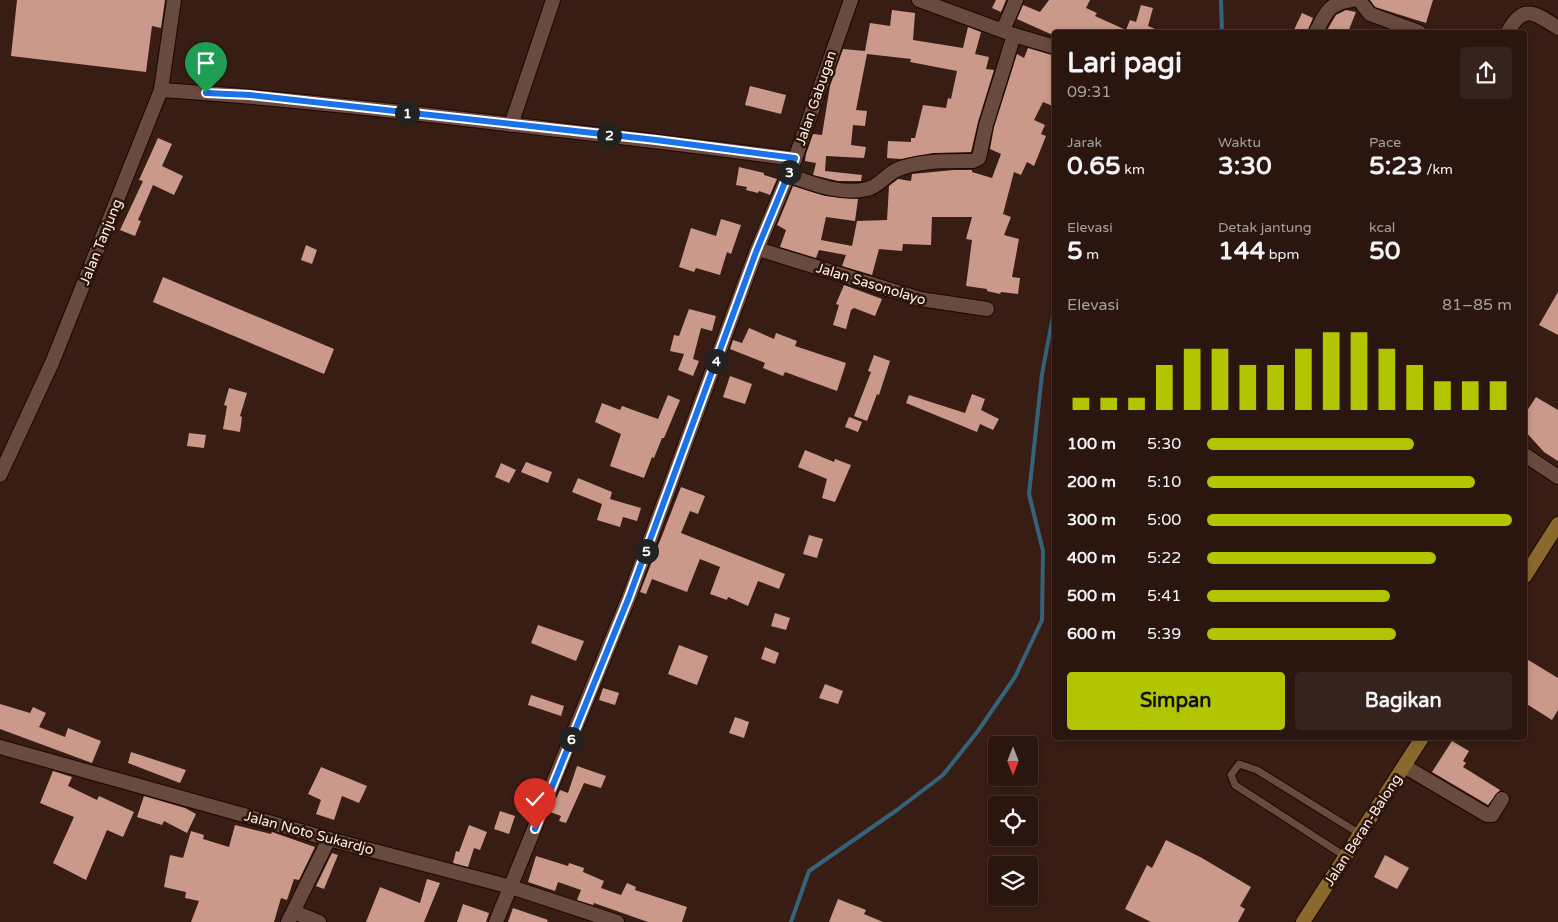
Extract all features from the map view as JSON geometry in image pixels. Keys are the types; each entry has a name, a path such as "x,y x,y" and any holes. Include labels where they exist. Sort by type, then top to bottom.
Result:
{"main road":[{"path":"1527,573 1558,524"},
{"name":"Jalan Beran-Balong","path":"1303,922 1421,740"}],"street":[{"name":"Jalan Tanjung","path":"0,475 52,363 161,90 174,0"},
{"path":"511,124 553,0"},
{"name":"Jalan Gabugan","path":"496,922 629,597 758,249 795,158 851,0"},
{"path":"919,0 936,3 1009,32 1052,45"},
{"path":"788,175 832,189 864,190 902,168 926,163 977,160 981,154 986,125 1016,0"},
{"path":"1317,30 1326,12 1338,2 1352,0"},
{"path":"1359,0 1370,14 1414,30"},
{"path":"1509,30 1523,7 1558,28"},
{"path":"161,90 250,95 656,140 795,158"},
{"name":"Jalan Sasonolayo","path":"758,249 920,299 987,309"},
{"path":"1527,457 1558,477"},
{"name":"Jalan Noto Sukardjo","path":"0,747 329,839 511,887 617,922"},
{"path":"1404,766 1487,815 1492,815 1502,799"},
{"path":"319,922 291,917 329,839"}],"lane":[{"path":"1346,856 1235,785 1231,775 1234,767 1244,764 1258,770 1360,834"}],"building":[{"path":"17,0 165,0 161,28 152,26 146,72 11,56"},
{"path":"996,0 1006,0 1001,12 992,8"},
{"path":"1049,0 1090,0 1086,8 1097,13 1095,16 1126,30 1052,30 1052,35 1017,19 1023,5 1040,12"},
{"path":"1370,0 1433,0 1426,23 1375,7"},
{"path":"1141,5 1153,8 1148,26 1157,30 1126,30 1130,20 1136,22"},
{"path":"892,10 915,13 913,40 963,48 968,27 981,32 975,54 989,57 986,69 994,70 971,152 933,153 901,159 887,158 888,141 911,142 911,138 915,138 923,105 946,108 948,98 951,99 957,71 910,62 911,59 867,54 856,110 867,111 865,126 853,125 851,145 866,147 864,158 826,156 825,171 862,175 861,181 838,181 813,175 816,163 805,161 806,154 813,134 822,135 830,86 843,49 865,51 870,23 890,26"},
{"path":"1346,10 1356,12 1349,30 1327,30 1336,15"},
{"path":"1302,13 1313,18 1308,30 1294,30"},
{"path":"1028,48 1052,55 1052,106 1043,102 1034,120 1045,125 1041,134 1046,136 1034,166 1027,162 1021,175 1014,172 1003,214 1011,217 1004,235 1019,239 1012,277 1020,278 1018,294 1001,292 1000,294 987,291 987,289 966,286 972,240 966,239 972,217 932,217 931,245 903,244 902,251 879,249 872,275 842,266 846,255 819,250 816,258 780,247 786,230 777,225 793,186 825,196 858,199 855,221 826,217 821,240 852,246 857,221 887,220 889,186 898,179 911,181 912,174 954,170 972,170 972,172 992,178 1001,154 990,149 994,127 1017,54 1024,58"},
{"path":"750,86 786,95 781,114 745,105"},
{"path":"158,138 172,144 162,166 183,176 174,195 153,185 138,220 141,221 135,236 120,230 143,181 139,180"},
{"path":"739,167 764,173 764,175 777,179 770,195 759,191 758,193 746,190 747,187 736,185"},
{"path":"721,219 741,225 731,254 727,252 720,275 696,268 694,272 679,267 691,228 716,236"},
{"path":"306,245 317,250 312,264 301,260"},
{"path":"163,277 334,349 324,374 153,302"},
{"path":"844,285 882,299 875,316 854,308 851,310 846,329 833,325 839,305 836,304"},
{"path":"1558,292 1558,335 1539,325"},
{"path":"689,309 716,316 712,331 701,328 693,359 699,361 693,376 678,370 684,354 670,351 674,335 679,336"},
{"path":"749,328 774,339 776,333 797,341 795,346 846,363 837,391 785,372 783,376 763,368 765,363 730,349 733,340 742,343"},
{"path":"874,355 890,361 879,395 877,394 867,421 854,416 871,372 868,371"},
{"path":"730,376 752,384 745,404 723,397"},
{"path":"229,388 247,393 240,416 242,417 240,432 223,429 227,406 224,405"},
{"path":"972,394 985,399 981,410 999,419 993,430 980,424 977,432 906,403 909,395 965,413"},
{"path":"668,395 680,400 664,438 662,438 654,458 652,457 644,478 610,466 621,434 595,422 602,403 620,410 622,406 658,419"},
{"path":"1536,397 1558,410 1558,461 1544,452 1527,433 1527,411"},
{"path":"849,417 862,422 858,432 845,427"},
{"path":"189,433 206,435 204,448 187,446"},
{"path":"805,450 834,462 835,459 851,465 835,502 822,498 827,479 798,467"},
{"path":"526,462 552,472 548,483 521,472"},
{"path":"501,463 516,470 509,483 495,477"},
{"path":"578,478 612,492 610,499 641,508 637,521 623,517 620,527 597,520 602,504 572,492"},
{"path":"681,487 705,496 698,514 690,511 681,533 785,574 779,589 758,581 748,606 728,597 727,600 710,594 720,567 700,559 687,592 652,579 646,594 640,592"},
{"path":"809,535 823,539 817,558 803,554"},
{"path":"775,613 790,618 786,630 771,626"},
{"path":"538,625 584,641 576,661 531,643"},
{"path":"679,645 708,656 697,685 668,674"},
{"path":"765,647 779,653 775,664 761,659"},
{"path":"1527,659 1558,678 1558,710 1552,720 1527,704"},
{"path":"825,684 843,691 838,704 819,698"},
{"path":"603,688 619,693 615,705 599,700"},
{"path":"531,695 564,706 561,716 528,705"},
{"path":"0,704 30,713 33,707 46,713 39,727 65,737 68,728 101,741 92,763 0,729"},
{"path":"735,717 749,722 744,738 729,733"},
{"path":"1452,741 1469,751 1463,761 1466,763 1463,767 1500,790 1488,805 1432,772"},
{"path":"131,752 186,770 180,783 128,763"},
{"path":"577,766 606,776 601,788 584,783 566,823 559,821 561,816 550,812 560,790 568,793"},
{"path":"321,767 367,786 359,803 342,796 334,820 316,814 321,800 308,794"},
{"path":"53,771 72,777 68,786 97,800 99,796 134,812 123,837 107,830 86,880 53,863 74,817 40,803"},
{"path":"144,796 185,808 196,814 187,833 164,821 162,825 137,817"},
{"path":"500,811 515,816 509,834 494,829"},
{"path":"235,825 271,834 272,832 315,847 299,880 294,879 287,900 281,898 274,922 191,922 199,901 185,898 186,892 164,887 170,855 183,858 191,831 204,835 203,839 229,847"},
{"path":"469,825 487,832 480,850 474,848 468,867 453,863 456,851 459,852"},
{"path":"1166,840 1202,858 1251,887 1240,906 1245,909 1238,922 1151,922 1125,909 1147,865 1152,868"},
{"path":"332,853 338,855 324,889 316,886"},
{"path":"1385,855 1409,868 1397,889 1374,877"},
{"path":"536,856 568,866 569,863 584,868 583,872 604,881 601,888 621,895 627,883 636,887 635,890 687,907 682,922 648,922 594,903 593,905 577,900 581,890 558,882 555,891 528,882"},
{"path":"427,879 440,883 424,922 366,922 380,887 420,903"},
{"path":"838,899 866,910 864,914 883,922 829,922"},
{"path":"463,904 489,913 486,922 457,922"},
{"path":"513,908 548,920 547,922 508,922"}],"waterway":[{"path":"1221,0 1222,30"},
{"path":"791,922 809,871 897,810 943,775 978,731 1015,677 1042,620 1043,551 1029,494 1042,374 1052,321"}],"route":[{"path":"206,93 250,95 342,105 656,140 795,158 756,252 629,597 535,829"}]}
